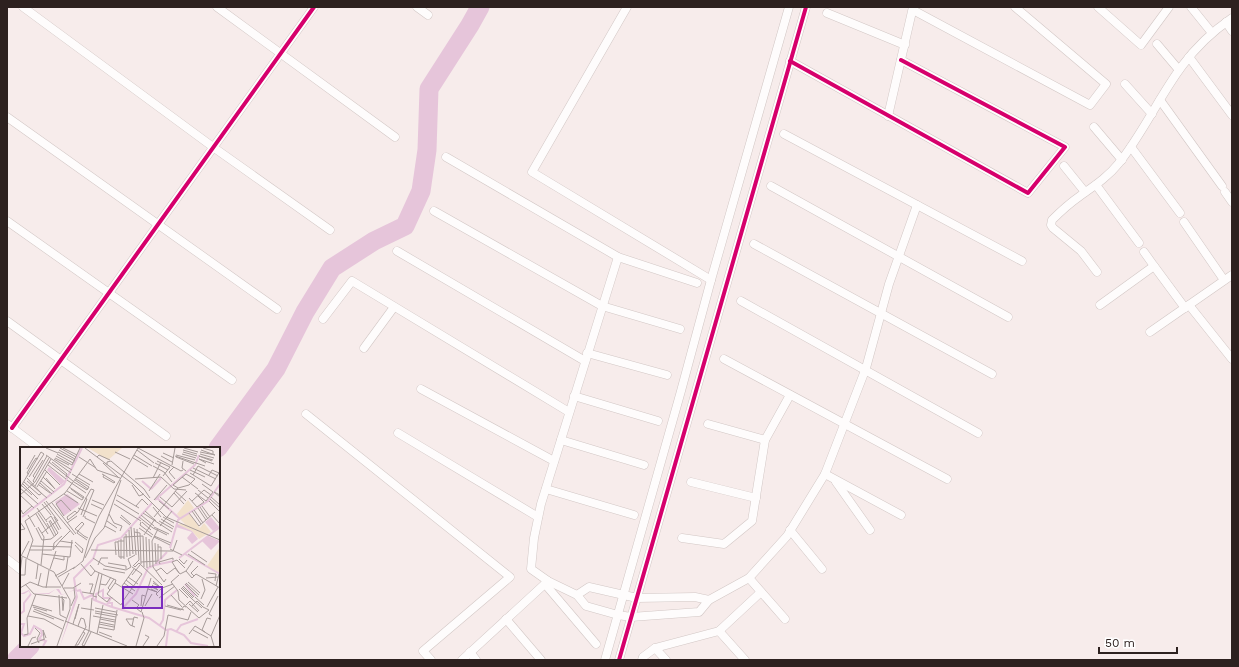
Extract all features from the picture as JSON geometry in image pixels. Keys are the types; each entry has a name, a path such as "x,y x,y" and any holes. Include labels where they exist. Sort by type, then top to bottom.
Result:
{"street":[{"path":"23,7 213,147 330,230"},
{"path":"217,7 395,137"},
{"path":"38,447 9,426 61,360 314,7"},
{"path":"417,7 428,15"},
{"path":"627,7 532,172 711,280"},
{"path":"605,660 789,7"},
{"path":"619,660 806,7"},
{"path":"888,116 913,8 1090,105 1106,84 1015,7"},
{"path":"1098,7 1141,44 1169,7"},
{"path":"1191,7 1212,33"},
{"path":"827,13 905,44"},
{"path":"1097,272 1082,250 1053,228 1051,225 1052,220 1085,192 1107,176 1122,160 1179,70 1198,46 1229,20 1232,31"},
{"path":"1157,44 1179,70"},
{"path":"1189,57 1232,115"},
{"path":"790,61 1028,193 1065,147 901,60"},
{"path":"1125,84 1152,114"},
{"path":"1160,100 1232,202"},
{"path":"7,118 276,309"},
{"path":"1094,127 1122,160"},
{"path":"784,134 1022,261"},
{"path":"1131,147 1180,213"},
{"path":"446,157 618,257 697,283"},
{"path":"1064,166 1085,192"},
{"path":"1096,185 1139,243"},
{"path":"771,186 1008,317"},
{"path":"546,582 577,595 586,606 631,617 698,612 709,600 749,578 786,536 825,474 865,370 889,284 917,205"},
{"path":"434,211 602,306 680,329"},
{"path":"7,220 232,380"},
{"path":"1150,332 1230,277 1184,222"},
{"path":"754,244 992,374"},
{"path":"398,251 585,361"},
{"path":"1144,252 1232,359"},
{"path":"596,644 546,582 531,569 538,517 587,353 618,257"},
{"path":"1100,305 1154,266"},
{"path":"323,319 352,281 569,412"},
{"path":"741,301 978,433"},
{"path":"364,348 394,307"},
{"path":"7,321 166,436"},
{"path":"587,353 667,374"},
{"path":"724,359 947,479"},
{"path":"421,389 554,461"},
{"path":"681,391 695,394"},
{"path":"682,538 724,544 752,521 765,440 790,394"},
{"path":"574,396 658,421"},
{"path":"306,414 510,577 423,650 431,660"},
{"path":"708,424 765,440"},
{"path":"398,433 538,517"},
{"path":"561,440 644,465"},
{"path":"825,474 901,514"},
{"path":"835,480 870,530"},
{"path":"691,482 756,498"},
{"path":"546,489 634,515"},
{"path":"790,530 822,569"},
{"path":"7,559 20,569"},
{"path":"749,578 785,619"},
{"path":"462,660 546,582"},
{"path":"577,595 589,587 637,598 695,597 709,600"},
{"path":"642,660 643,657 654,648 719,631 761,592"},
{"path":"506,619 541,660"},
{"path":"719,631 745,660"},
{"path":"654,648 666,660"},
{"path":"470,652 476,660"}],"waterway":[{"path":"219,447 276,369 305,312 332,268 374,241 405,226 421,191 427,150 429,89 480,7"},
{"path":"16,660 29,647"}],"cycle path":[{"path":"12,428 314,7"},
{"path":"619,660 806,7"},
{"path":"790,61 1028,193 1065,147 901,60"}]}
